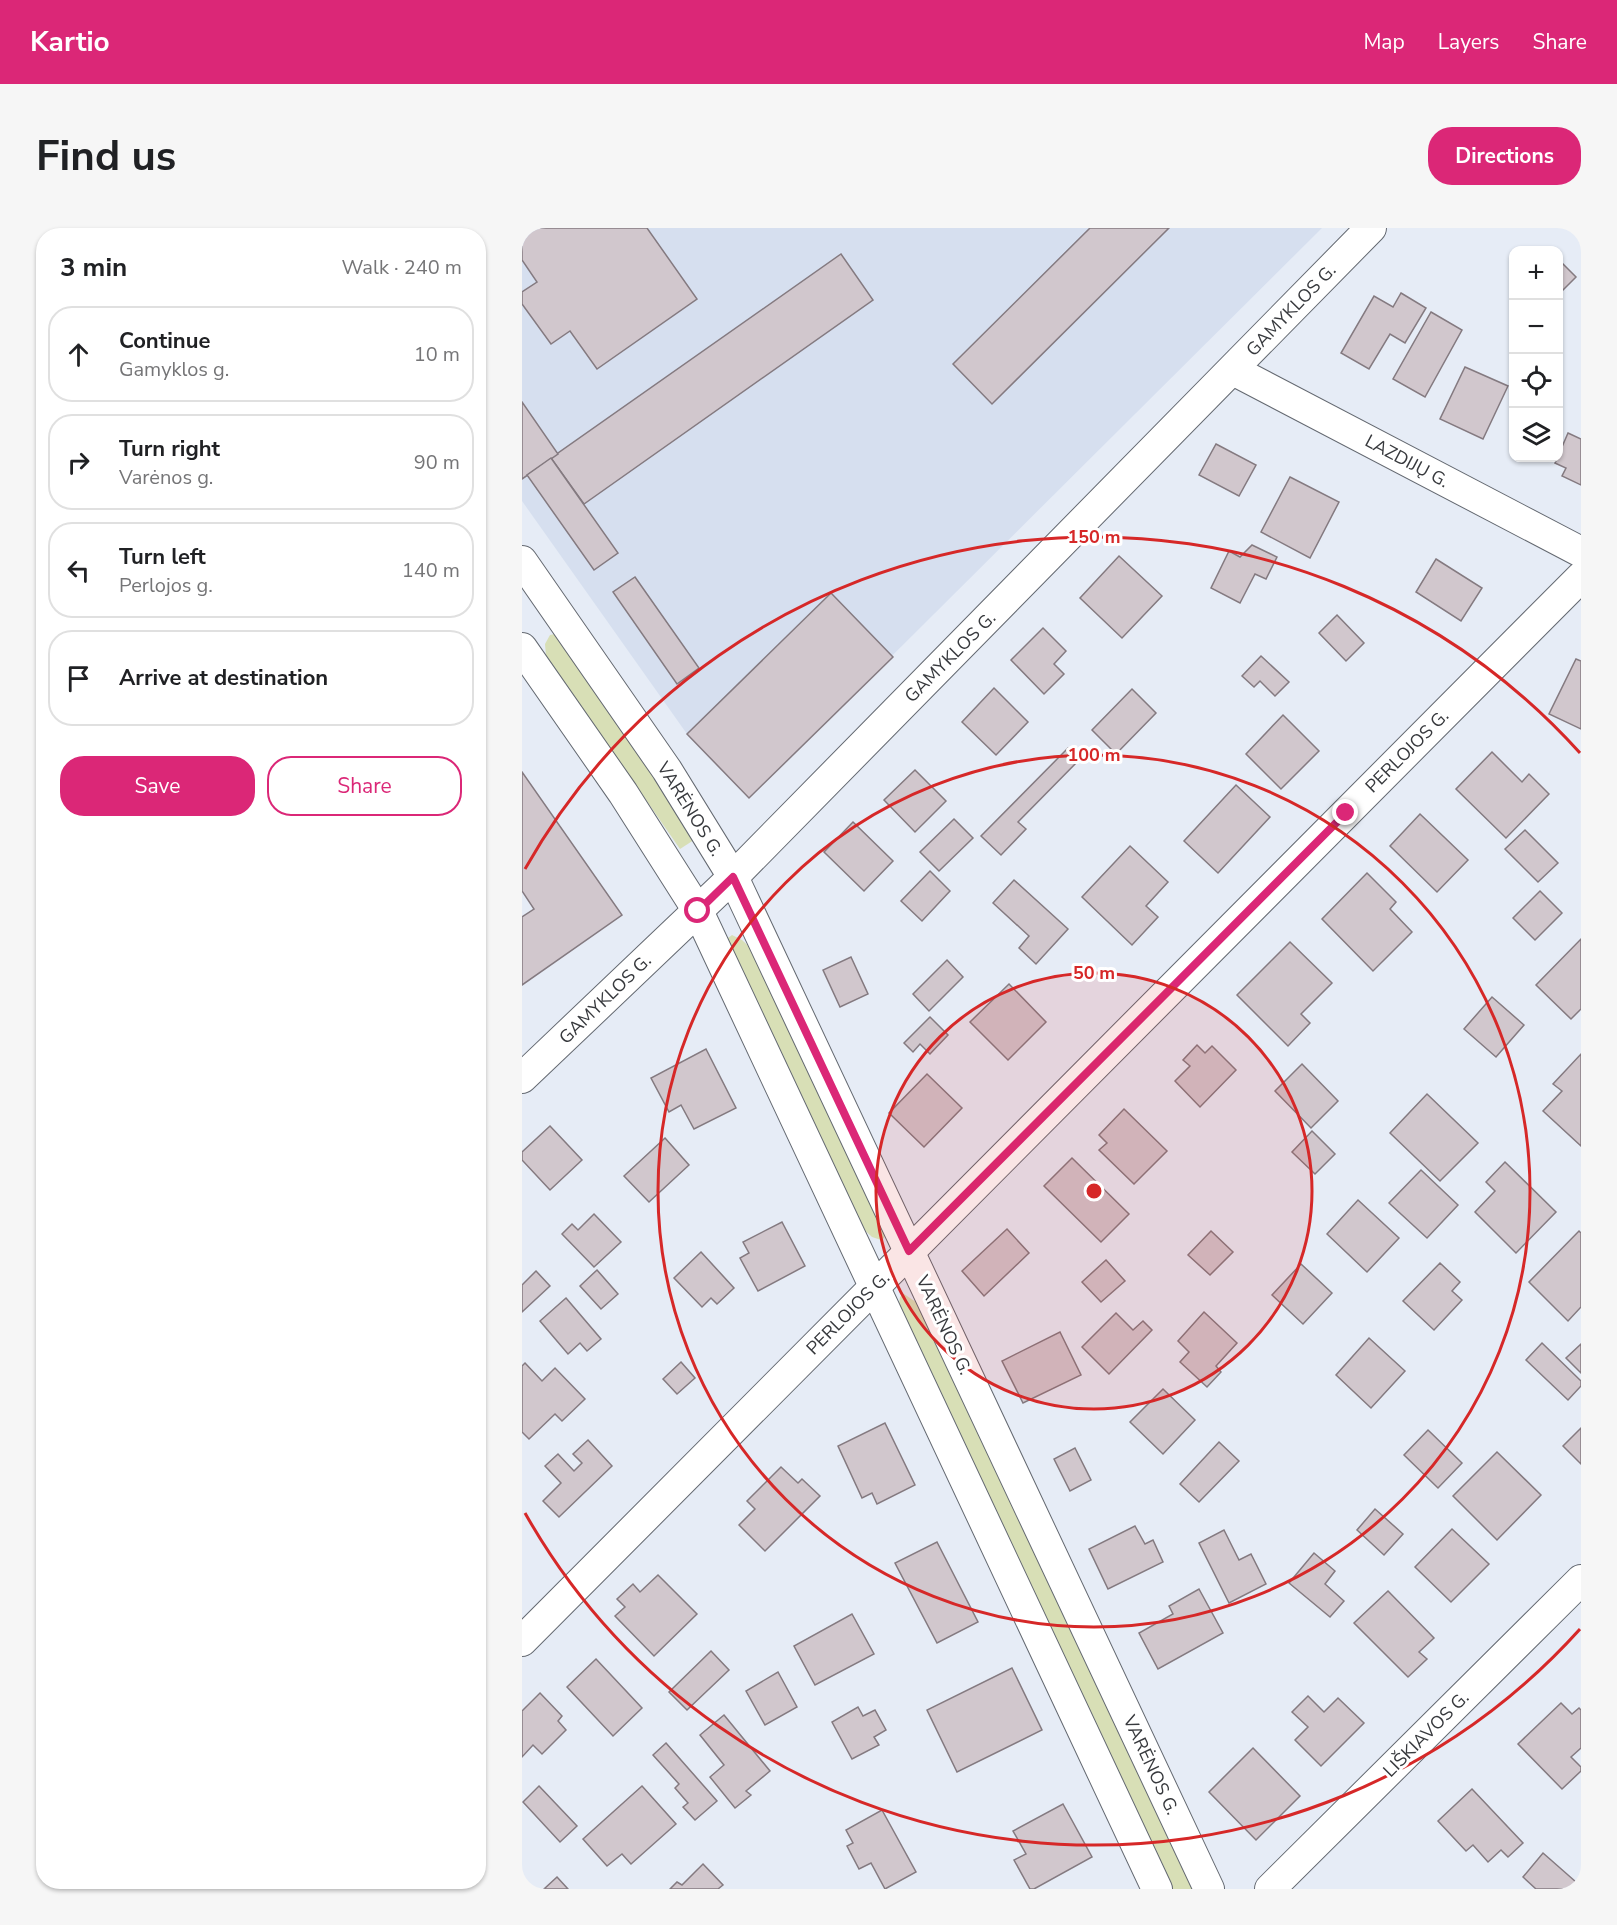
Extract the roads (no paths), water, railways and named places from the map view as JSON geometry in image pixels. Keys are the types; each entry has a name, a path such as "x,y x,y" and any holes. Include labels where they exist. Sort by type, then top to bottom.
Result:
{"street":[{"name":"GAMYKLOS G.","path":"522,1078 733,877 1371,228"},
{"name":"LAZDIJŲ G.","path":"1233,370 1581,552"},
{"name":"VARĖNOS G.","path":"522,561 667,770 733,877 1209,1889"},
{"name":"PERLOJOS G.","path":"522,1641 1581,576"},
{"path":"522,648 623,793 698,911 1157,1889"},
{"name":"LIŠKIAVOS G.","path":"1270,1889 1581,1580"}]}
